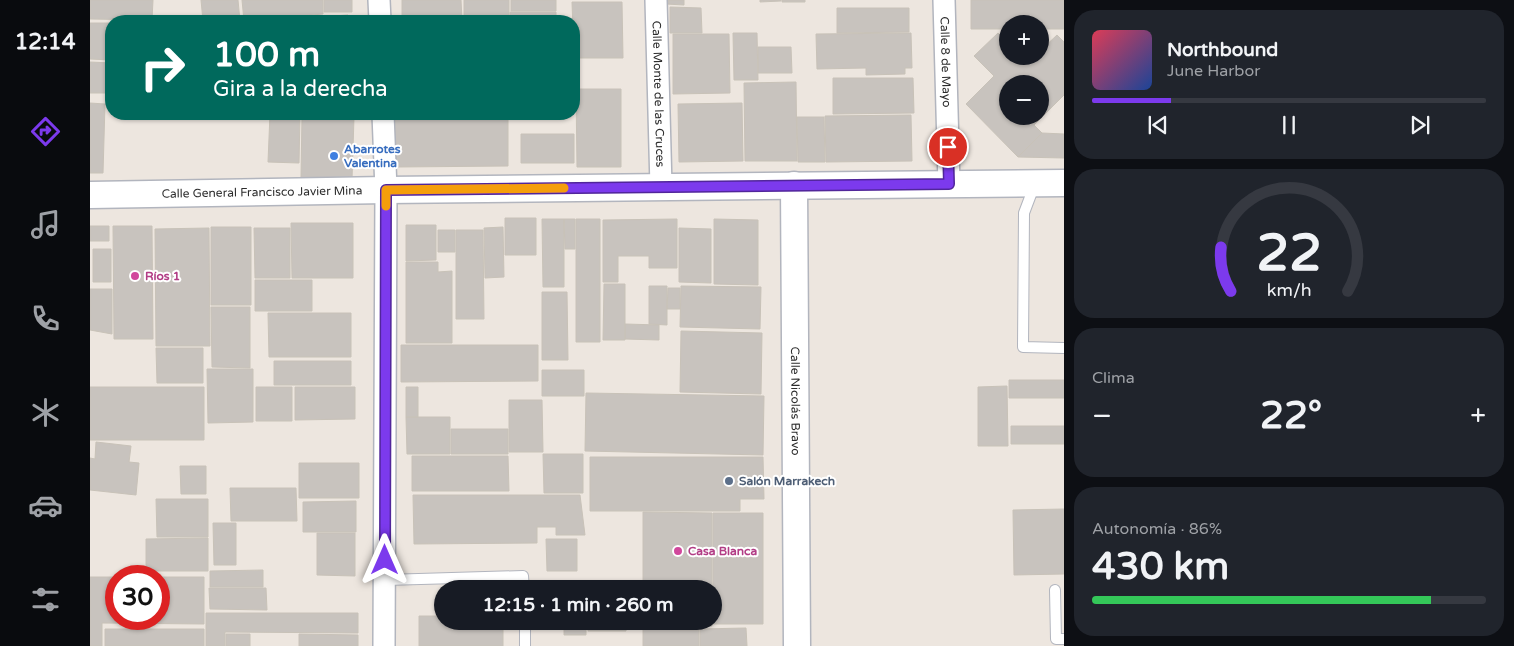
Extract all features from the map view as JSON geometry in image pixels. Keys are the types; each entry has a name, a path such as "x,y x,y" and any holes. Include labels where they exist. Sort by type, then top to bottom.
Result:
{"street":[{"path":"379,0 380,15"},
{"name":"Calle Monte de las Cruces","path":"656,0 661,187"},
{"name":"Calle 8 de Mayo","path":"944,0 949,184"},
{"path":"383,120 386,190 384,646"},
{"name":"Calle General Francisco Javier Mina","path":"90,195 1064,183"},
{"name":"Calle Nicolás Bravo","path":"794,186 797,646"}],"lane":[{"path":"1036,183 1024,213 1023,347 1064,348"},
{"path":"384,580 523,576 523,580"},
{"path":"1055,590 1056,639 1064,639"},
{"path":"525,630 525,646"}],"building":[{"path":"90,0 153,0 152,15 105,15 105,19 90,19"},
{"path":"201,0 238,0 239,15 202,15"},
{"path":"242,0 323,0 323,14 243,15"},
{"path":"324,0 352,0 352,12 324,12"},
{"path":"402,0 461,0 462,15 402,15"},
{"path":"464,0 509,0 509,15 464,15"},
{"path":"511,0 556,0 556,11 511,11"},
{"path":"666,0 684,0 684,5 666,4"},
{"path":"760,0 781,0 781,1 760,2"},
{"path":"782,0 805,0 805,2 782,2"},
{"path":"971,0 1064,0 1064,29 1049,29 1049,15 999,15 999,29 971,29"},
{"path":"572,2 622,2 623,58 580,58 580,15 572,15"},
{"path":"670,7 701,8 702,33 670,33"},
{"path":"837,8 909,8 909,32 837,33"},
{"path":"510,12 556,12 556,15 510,15"},
{"path":"90,23 105,23 105,60 90,59"},
{"path":"733,33 757,33 758,80 734,80"},
{"path":"911,33 912,68 905,68 905,74 866,75 866,68 817,69 816,34"},
{"path":"998,33 999,65 1049,65 1049,43 1057,35 1064,42 1064,95 1049,110 1049,75 999,75 999,125 1034,125 1042,133 1018,157 966,104 994,76 974,56"},
{"path":"673,34 729,34 730,93 673,94"},
{"path":"758,47 791,47 792,73 758,73"},
{"path":"90,62 105,63 105,93 90,93"},
{"path":"833,78 913,78 914,113 833,114"},
{"path":"796,82 797,161 745,161 744,83"},
{"path":"580,89 621,89 621,167 577,167 576,120 580,120"},
{"path":"90,103 105,104 103,173 90,173"},
{"path":"742,103 743,161 679,162 678,104"},
{"path":"911,115 912,161 826,162 825,116"},
{"path":"797,117 824,117 825,162 798,162"},
{"path":"270,120 300,120 299,163 268,162"},
{"path":"302,120 354,120 352,179 301,178"},
{"path":"395,120 508,120 508,166 396,167"},
{"path":"1042,133 1064,134 1064,158 1018,157"},
{"path":"521,134 574,134 574,163 521,163"},
{"path":"505,218 536,218 536,255 505,255"},
{"path":"542,219 564,219 564,287 543,287"},
{"path":"564,219 575,219 575,249 565,249"},
{"path":"576,219 600,219 600,342 576,342"},
{"path":"677,219 677,268 649,268 649,256 618,256 618,282 603,282 603,220"},
{"path":"714,219 758,220 758,285 714,284"},
{"path":"291,223 353,223 353,278 292,278"},
{"path":"406,225 436,225 436,260 406,261"},
{"path":"90,226 109,226 109,241 90,241"},
{"path":"113,226 152,226 153,339 114,339"},
{"path":"211,227 251,227 251,305 211,305"},
{"path":"503,227 504,277 485,278 484,228"},
{"path":"209,228 210,346 156,346 155,229"},
{"path":"254,228 290,228 290,278 255,278"},
{"path":"679,228 711,229 711,283 679,282"},
{"path":"438,230 455,230 455,252 438,252"},
{"path":"456,230 483,230 484,319 456,319"},
{"path":"93,249 111,249 111,282 93,282"},
{"path":"406,262 438,262 438,272 452,271 452,343 406,343"},
{"path":"255,280 312,280 312,311 255,311"},
{"path":"604,284 625,284 625,340 603,340"},
{"path":"649,286 667,286 667,325 649,324"},
{"path":"681,286 761,287 760,329 680,327"},
{"path":"668,288 680,288 680,309 667,309"},
{"path":"90,289 112,289 112,334 90,330"},
{"path":"542,292 567,292 568,360 542,360"},
{"path":"211,307 250,307 250,368 212,367"},
{"path":"268,313 351,313 351,357 269,357"},
{"path":"625,324 659,325 659,340 625,339"},
{"path":"681,331 762,333 761,394 680,392"},
{"path":"401,345 538,345 538,381 401,382"},
{"path":"156,348 203,348 203,383 157,383"},
{"path":"274,361 351,361 351,385 274,385"},
{"path":"207,369 253,369 253,422 208,423"},
{"path":"542,370 584,370 584,396 542,396"},
{"path":"1009,380 1064,380 1064,398 1009,398"},
{"path":"1007,386 1008,446 978,446 978,387"},
{"path":"90,387 204,387 204,440 90,440"},
{"path":"256,387 292,387 292,421 256,421"},
{"path":"295,387 355,387 355,419 295,420"},
{"path":"406,387 418,387 418,417 406,417"},
{"path":"586,393 764,396 763,455 585,451"},
{"path":"509,400 542,400 543,452 509,452"},
{"path":"406,417 450,417 450,454 407,454"},
{"path":"1011,426 1064,426 1064,444 1011,444"},
{"path":"451,429 508,429 508,454 451,454"},
{"path":"96,442 131,446 129,462 139,463 136,495 90,490 90,458 95,459"},
{"path":"543,454 583,454 583,493 544,493"},
{"path":"412,456 508,456 509,491 412,491"},
{"path":"590,457 763,457 764,499 740,499 740,511 590,511"},
{"path":"299,463 359,463 359,498 299,498"},
{"path":"180,466 206,466 206,494 181,494"},
{"path":"230,488 296,488 297,521 231,521"},
{"path":"413,495 580,495 585,535 556,535 556,527 537,527 537,543 414,544"},
{"path":"156,499 208,499 208,537 157,537"},
{"path":"356,501 356,532 303,532 303,502"},
{"path":"1064,509 1064,574 1014,575 1013,510"},
{"name":"Casa Blanca","path":"643,512 712,513 712,580 643,580"},
{"path":"713,513 763,513 763,624 722,624 722,580 713,580"},
{"path":"213,523 236,523 236,565 214,565"},
{"path":"317,533 355,533 355,576 317,575"},
{"path":"208,538 208,571 170,571 170,565 146,565 146,539"},
{"path":"546,539 577,539 577,571 547,571"},
{"path":"263,570 263,587 210,587 210,571"},
{"path":"90,577 105,577 105,623 102,623 102,646 90,646"},
{"path":"170,577 204,577 204,624 170,624"},
{"path":"209,588 266,588 267,610 210,609"},
{"path":"206,613 358,613 358,633 225,632 225,646 206,646"},
{"path":"419,616 434,616 434,630 503,630 503,646 419,646"},
{"path":"746,628 747,646 700,646 700,630"},
{"path":"204,629 204,646 105,646 105,630"},
{"path":"564,630 586,630 586,635 564,635"},
{"path":"588,630 626,630 626,631"},
{"path":"643,630 699,630 699,646 643,646"},
{"path":"226,634 250,634 250,646 226,646"},
{"path":"299,634 358,635 358,646 299,646"}],"slow traffic":[{"path":"386,206 386,190 564,188"}],"place":[{"name":"Abarrotes Valentina","path":"334,156"},
{"name":"Ríos 1","path":"135,276"},
{"name":"Salón Marrakech","path":"729,481"},
{"name":"Casa Blanca","path":"678,551"}],"route":[{"path":"385,560 386,190 949,184 948,147"}]}
